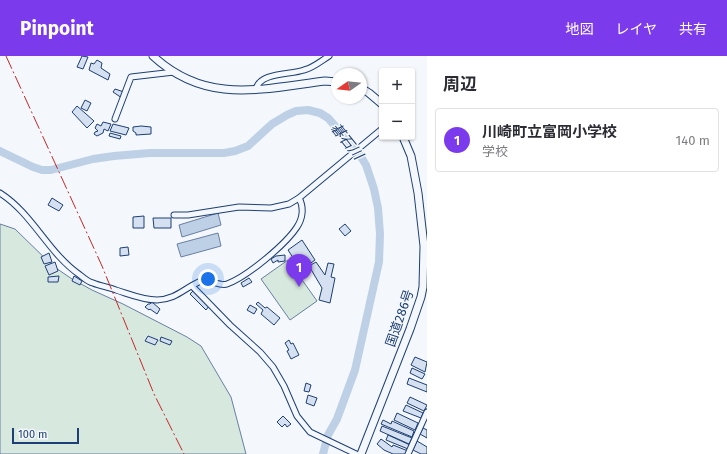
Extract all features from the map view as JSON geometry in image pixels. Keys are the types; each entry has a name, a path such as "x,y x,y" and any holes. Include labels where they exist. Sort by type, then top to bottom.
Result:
{"highway":[{"path":"154,56 163,65 186,79 208,87 235,91 331,82"},
{"path":"367,92 379,101"},
{"name":"国道286号","path":"361,454 410,329 423,287 424,244 418,193 411,156 404,140"}],"street":[{"path":"256,89 261,80 267,77 303,71 311,68 329,56"},
{"path":"115,119 131,77 174,72"},
{"path":"174,215 188,215 239,207 271,208 289,204 379,132"},
{"path":"0,193 11,201 31,222 66,264 91,283 140,298 156,300 178,295 204,280 225,285 242,276 268,257 297,227 301,219 303,208 298,198"},
{"path":"192,286 230,325 260,352 273,367 284,386 297,416 310,432 355,454"},
{"path":"408,454 427,412"}],"shaded area":[{"path":"0,224 15,229 53,266 72,279 187,337 201,346 231,397 246,454 0,454"},
{"path":"288,260 317,301 290,320 261,279"}],"water":[{"path":"218,213 221,225 182,237 179,225"},
{"path":"218,233 221,246 181,257 177,244"}],"building":[{"path":"82,56 88,57 83,69 77,67"},
{"path":"97,60 102,63 101,68 110,74 108,80 89,70 91,63 94,64"},
{"path":"115,89 124,92 122,98 113,92"},
{"path":"85,100 91,103 87,111 81,108"},
{"path":"77,106 94,121 87,128 72,112"},
{"path":"103,122 111,124 108,131 104,129 103,133 97,136 94,134 98,131 95,128 97,124 101,126"},
{"path":"113,124 129,128 126,135 110,131"},
{"path":"133,127 151,127 151,134 136,135 133,131"},
{"path":"110,133 121,136 120,139 109,136"},
{"path":"52,198 63,205 59,211 48,205"},
{"path":"144,216 144,228 133,228 133,217"},
{"path":"153,218 171,218 171,228 154,228"},
{"path":"345,224 351,231 345,236 339,229"},
{"path":"302,240 315,260 301,270 288,250"},
{"path":"128,247 129,255 120,256 120,248"},
{"path":"49,253 52,262 44,264 41,257"},
{"path":"285,255 285,261 278,262 278,260 273,263 271,259 276,256"},
{"path":"55,262 58,271 49,275 45,266"},
{"path":"316,262 325,275 328,263 334,264 331,277 335,278 330,303 319,300 322,288 309,266"},
{"path":"59,276 58,282 48,282 48,277"},
{"path":"74,276 82,281 80,285 72,281"},
{"path":"249,278 252,282 243,287 241,283"},
{"path":"194,290 209,306 206,310 190,294"},
{"path":"152,302 160,309 157,314 145,307"},
{"path":"258,302 265,308 267,307 280,318 274,325 261,314 263,310 256,304"},
{"path":"250,305 257,309 254,314 247,310"},
{"path":"148,336 158,340 155,345 145,341"},
{"path":"161,337 172,341 170,345 160,341"},
{"path":"289,340 291,344 293,343 299,355 291,359 287,351 289,350 285,343"},
{"path":"415,357 427,362 425,372 411,365"},
{"path":"412,368 425,374 422,379 410,373"},
{"path":"409,378 427,385 427,392 407,384"},
{"path":"306,383 311,385 309,392 304,391"},
{"path":"308,395 317,398 314,406 306,403"},
{"path":"410,397 427,405 424,411 407,403"},
{"path":"406,405 423,413 421,418 403,411"},
{"path":"397,413 418,423 415,430 394,420"},
{"path":"283,416 291,424 287,427 285,424 282,427 277,422"},
{"path":"383,420 391,424 392,421 414,431 412,437 381,424"},
{"path":"382,426 412,438 409,444 380,431"},
{"path":"423,428 427,430 427,438 420,434"},
{"path":"388,435 410,445 408,449 386,440"},
{"path":"381,439 392,447 393,445 408,451 406,454 393,454 384,450 377,444"},
{"path":"417,441 427,447 427,454 421,454 413,450"}],"waterway":[{"name":"碁石川","path":"0,151 42,170 51,170 93,159 114,156 150,153 224,153 248,146 272,124 296,111 308,110 320,113 328,118 358,152 366,165 374,189 378,208 380,234 379,262 355,370 337,419 328,435 323,454"}],"power":[{"path":"6,56 102,266 154,394 184,454"}],"place":[{"name":"川崎町立富岡小学校","path":"299,287"}]}
